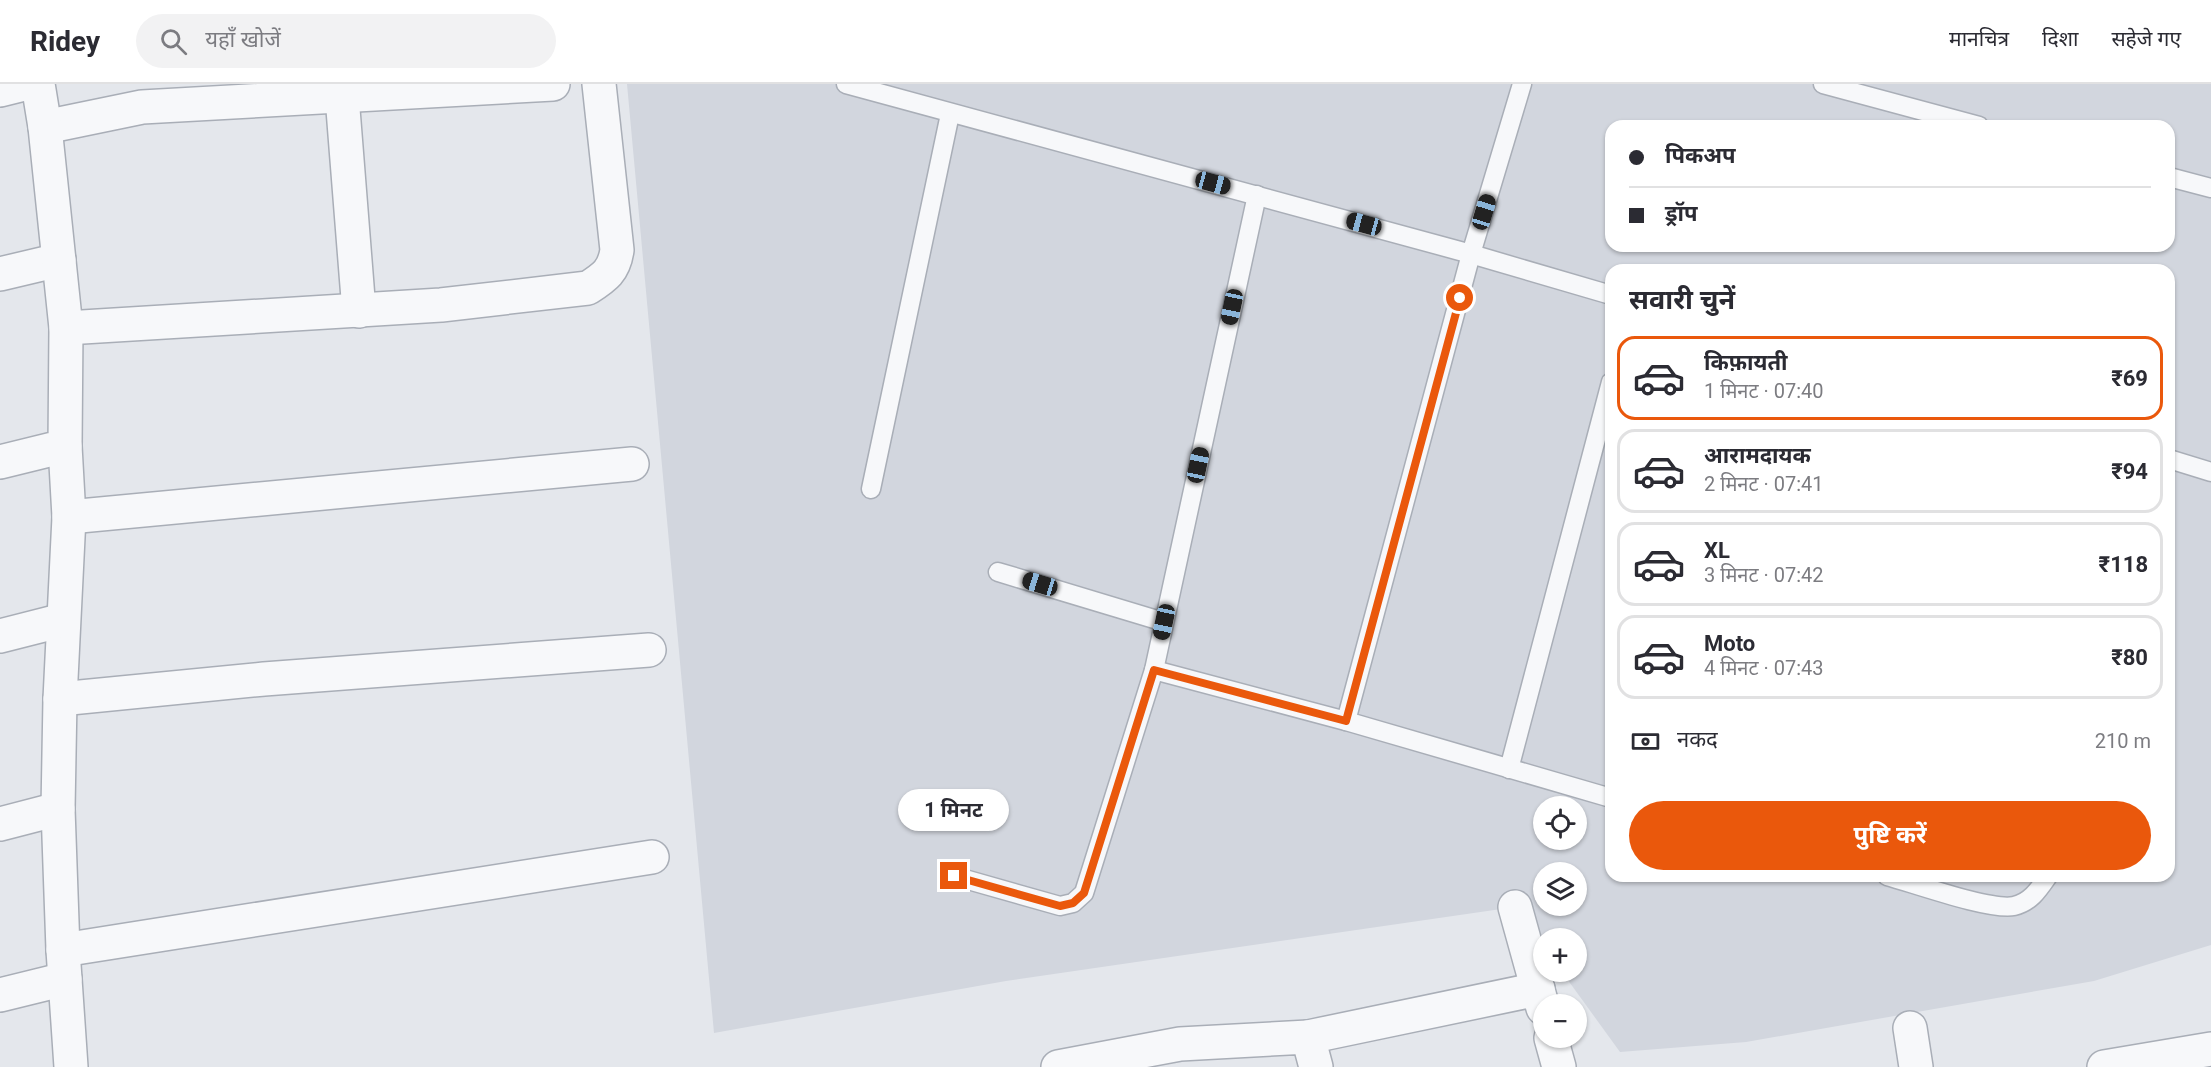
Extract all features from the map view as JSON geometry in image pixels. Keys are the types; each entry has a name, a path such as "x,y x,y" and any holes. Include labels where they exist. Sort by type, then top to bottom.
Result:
{"street":[{"path":"0,90 24,84"},
{"path":"38,84 45,127 66,328 64,446 69,517 60,699 58,809 64,964 71,1067"},
{"path":"45,127 142,107 342,91 553,84"},
{"path":"66,328 441,306 588,288 608,275 615,263 617,250 599,84"},
{"path":"342,91 359,310"},
{"path":"0,274 59,260"},
{"path":"0,462 64,446"},
{"path":"69,517 632,464"},
{"path":"0,636 63,620"},
{"path":"60,699 264,679 649,650"},
{"path":"0,824 58,809"},
{"path":"0,995 64,964 652,857"},
{"path":"1515,907 1540,994"},
{"path":"1058,1067 1180,1044 1312,1052 1533,1001"},
{"path":"1910,1028 1916,1067"},
{"path":"1554,1048 1559,1067"},
{"path":"2104,1067 2211,1049"}],"lane":[{"path":"846,84 1472,254 1605,293"},
{"path":"1346,721 1472,254 1522,84"},
{"path":"1823,84 1957,120"},
{"path":"871,489 950,114"},
{"path":"2175,179 2211,188"},
{"path":"954,876 1060,906 1073,903 1084,893 1154,670 1257,195"},
{"path":"1509,769 1605,405"},
{"path":"2175,461 2211,472"},
{"path":"998,572 1164,622"},
{"path":"1154,670 1346,721 1605,796"},
{"path":"1908,882 1993,906 2014,906 2033,897 2044,882"}],"shaded area":[{"path":"627,84 2211,84 2211,945 2094,981 1746,1042 1620,1052 1587,1006 1587,994 1578,994 1569,982 1587,982 1587,928 1533,928 1533,932 1515,907 1006,981 714,1033"}],"route":[{"path":"954,876 1060,906 1073,903 1084,893 1154,670 1346,721 1460,298"}]}
